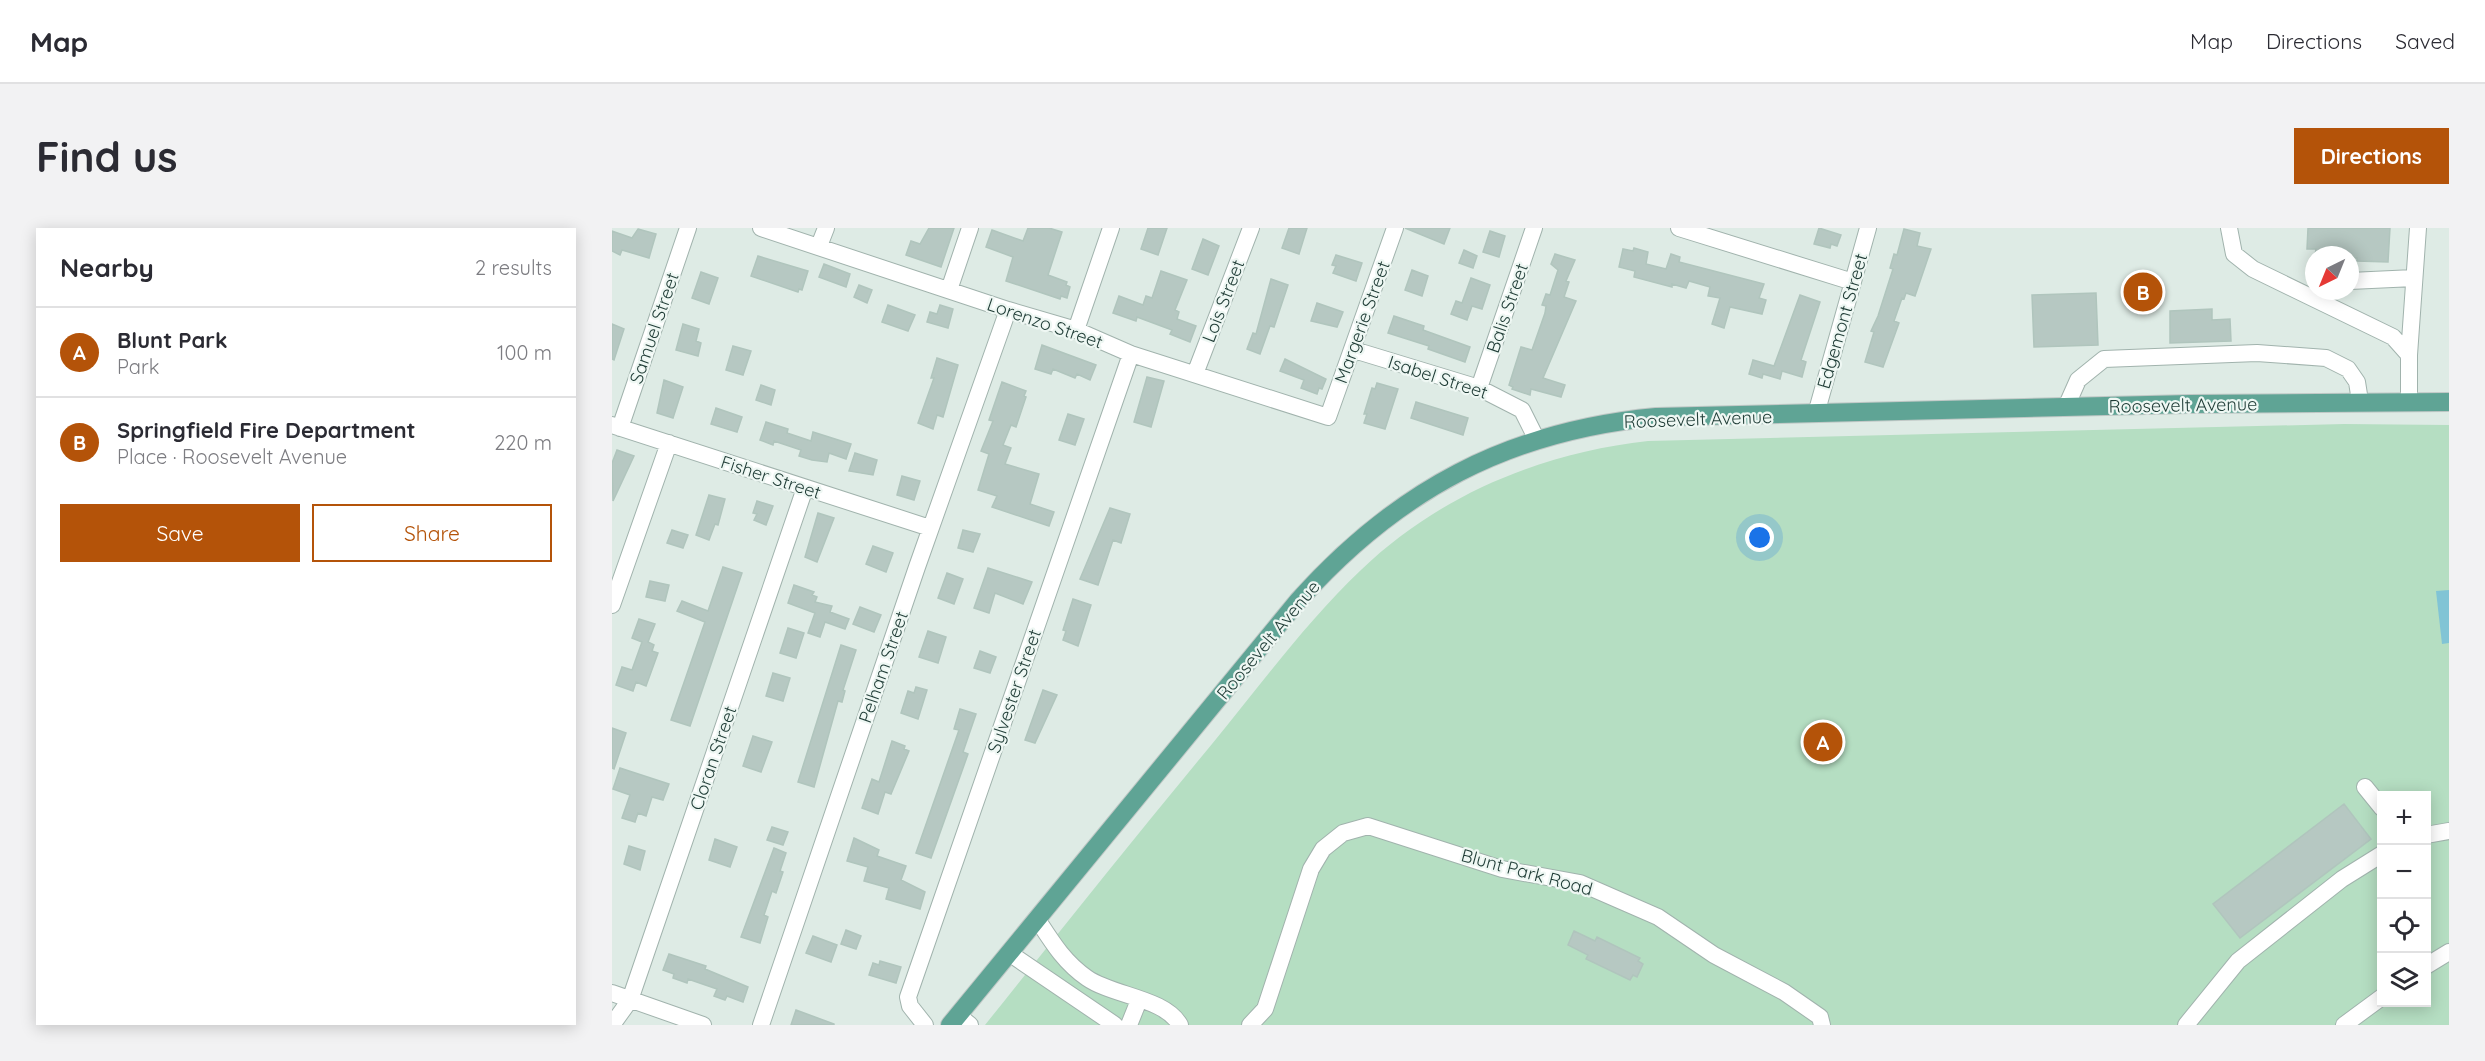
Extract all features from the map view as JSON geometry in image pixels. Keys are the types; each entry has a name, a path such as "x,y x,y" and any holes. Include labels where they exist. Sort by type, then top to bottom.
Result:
{"main road":[{"name":"Roosevelt Avenue","path":"959,1022 1009,953 1299,601 1350,546 1383,519 1437,484 1489,458 1538,440 1590,426 1656,417 2409,400 2449,402"}],"street":[{"name":"Samuel Street","path":"616,427 688,228"},
{"name":"Lorenzo Street","path":"761,228 1008,310 1076,330 1131,354 1328,417"},
{"path":"819,246 826,228"},
{"path":"949,290 970,228"},
{"path":"1076,330 1111,228"},
{"name":"Lois Street","path":"1195,375 1251,228"},
{"name":"Margerie Street","path":"1328,417 1354,350 1395,228"},
{"name":"Balis Street","path":"1479,388 1534,228"},
{"path":"1679,228 1853,282"},
{"name":"Edgemont Street","path":"1816,414 1868,228"},
{"path":"2229,228 2234,254 2253,269 2393,337 2409,354"},
{"path":"2409,400 2409,354 2418,228"},
{"path":"2359,281 2414,278"},
{"path":"2292,287 2305,285"},
{"name":"Pelham Street","path":"761,1025 930,528 1008,310"},
{"name":"Isabel Street","path":"1354,350 1479,388 1522,410 1538,440"},
{"path":"2066,407 2078,380 2104,359 2257,353 2326,357 2348,369 2357,382 2360,401"},
{"name":"Sylvester Street","path":"925,1025 910,1006 908,997 1131,354"},
{"name":"Fisher Street","path":"616,427 930,528"},
{"path":"612,605 669,443"},
{"name":"Cloran Street","path":"612,1025 630,1000 805,488"},
{"path":"2365,787 2377,802"},
{"name":"Blunt Park Road","path":"1250,1025 1265,1009 1311,869 1323,849 1343,833 1368,826 1502,869 1580,883 1617,899 1658,917 1714,955 1784,992 1820,1017 1822,1025"},
{"path":"2431,834 2449,831"},
{"path":"2186,1025 2238,961 2342,879 2377,857"},
{"path":"1037,919 1060,955 1089,979 1115,991 1164,1008 1176,1018 1180,1025"},
{"path":"2431,963 2449,952"},
{"path":"1009,953 1108,1021 1115,991"},
{"path":"612,993 703,1025"},
{"path":"1129,1025 1139,1000"},
{"path":"2343,1025 2377,1001"}],"green space":[{"path":"2344,424 2449,425 2449,1025 985,1025 1284,655 1321,611 1361,570 1391,543 1458,499 1531,467 1608,447 1648,441"}],"water":[{"path":"2449,590 2449,643 2442,644 2436,591"}],"building":[{"path":"929,228 954,228 941,267 906,255 911,241 920,244"},
{"path":"1028,228 1049,228 1062,232 1048,275 1067,282 1066,285 1070,287 1067,298 1061,296 1060,299 1006,281 1013,257 986,247 992,230 1023,241"},
{"path":"1148,228 1167,228 1158,255 1141,249"},
{"path":"1289,228 1307,228 1299,254 1282,248"},
{"path":"1405,228 1450,228 1444,244"},
{"path":"1819,228 1841,235 1837,246 1831,244 1830,248 1814,244"},
{"path":"2308,228 2390,228 2388,262 2359,261 2359,246 2307,246"},
{"path":"638,229 656,234 649,258 622,250 620,255 612,251 612,231 632,238"},
{"path":"1904,229 1920,233 1917,246 1931,249 1915,296 1906,293 1904,299 1902,298 1894,321 1899,323 1883,367 1865,362 1874,332 1871,331 1878,316 1893,269 1890,268 1894,254 1897,255"},
{"path":"1490,231 1505,236 1499,257 1483,252"},
{"path":"1203,239 1219,246 1208,275 1192,269"},
{"path":"1634,248 1648,252 1646,264 1666,269 1671,254 1680,257 1679,262 1764,284 1759,298 1766,300 1762,314 1730,307 1724,328 1712,324 1720,298 1708,296 1710,287 1689,281 1686,288 1672,284 1672,287 1634,277 1635,271 1619,267 1623,249 1633,251"},
{"path":"1464,250 1477,256 1473,268 1459,263"},
{"path":"1555,254 1575,260 1566,281 1569,282 1564,297 1576,301 1543,378 1565,385 1561,397 1531,389 1530,395 1512,389 1513,387 1509,385 1521,347 1532,350 1545,313 1546,306 1542,305 1546,294 1550,295 1558,270 1551,264"},
{"path":"1336,255 1362,263 1356,281 1333,273 1336,266 1332,265"},
{"path":"758,256 808,271 802,290 799,289 798,292 751,276"},
{"path":"824,264 850,274 846,287 819,277"},
{"path":"1412,270 1428,276 1422,296 1405,290"},
{"path":"1161,271 1187,280 1175,310 1179,312 1177,319 1196,326 1190,342 1170,334 1172,330 1137,317 1136,321 1113,313 1119,296 1143,305 1146,296 1152,298"},
{"path":"701,272 718,278 709,304 692,298"},
{"path":"1471,278 1490,285 1482,309 1472,306 1467,320 1451,314 1456,301 1462,303"},
{"path":"1271,279 1288,285 1274,327 1270,326 1260,354 1247,349 1253,333 1256,334"},
{"path":"2153,280 2155,302 2133,304 2131,282"},
{"path":"859,285 872,290 867,303 854,297"},
{"path":"2096,293 2098,345 2034,347 2032,295"},
{"path":"1800,295 1820,302 1801,360 1806,362 1802,377 1782,371 1780,379 1763,374 1762,378 1749,374 1753,360 1774,366"},
{"path":"1317,303 1343,312 1337,327 1311,321"},
{"path":"888,305 915,315 908,331 882,322"},
{"path":"940,305 953,309 948,328 927,322 930,312 937,314"},
{"path":"2212,309 2212,320 2230,319 2231,341 2170,343 2170,311"},
{"path":"1394,316 1424,326 1423,330 1470,347 1465,362 1428,349 1429,346 1388,333"},
{"path":"612,324 624,329 614,360 612,359"},
{"path":"683,324 699,329 696,341 701,343 698,356 676,350"},
{"path":"1042,345 1096,365 1090,380 1077,374 1075,378 1053,369 1051,374 1035,369"},
{"path":"733,346 751,351 743,375 726,370"},
{"path":"937,358 958,365 943,417 937,415 933,429 918,423 934,378 931,378"},
{"path":"1285,359 1326,379 1322,389 1319,388 1317,394 1301,388 1304,380 1280,371"},
{"path":"1147,377 1164,381 1151,427 1134,422"},
{"path":"664,380 683,387 673,418 657,413"},
{"path":"1002,382 1026,391 1016,427 1011,425 1003,445 1011,448 1005,464 1039,474 1030,504 1054,512 1049,526 992,507 997,496 978,490 989,454 981,451 993,421 989,420"},
{"path":"1377,383 1398,389 1385,429 1364,423 1367,414 1364,414 1372,388 1375,389"},
{"path":"761,385 775,390 771,405 756,400"},
{"path":"1416,402 1468,418 1463,435 1411,418"},
{"path":"716,408 742,417 737,432 711,424"},
{"path":"1068,414 1084,419 1075,445 1059,440"},
{"path":"766,422 788,429 787,433 811,441 813,432 851,444 846,459 829,453 827,462 812,460 799,456 801,450 774,441 773,445 760,440"},
{"path":"617,450 634,456 613,501 612,463"},
{"path":"855,453 877,460 873,475 849,471"},
{"path":"902,476 920,481 914,500 897,495"},
{"path":"709,495 725,499 718,525 715,524 709,540 696,535"},
{"path":"757,501 773,506 766,525 754,520 757,514 753,513"},
{"path":"1110,508 1130,514 1121,543 1113,540 1098,585 1080,579"},
{"path":"818,513 834,518 817,562 805,557"},
{"path":"672,530 688,535 683,548 667,543"},
{"path":"963,530 980,534 973,552 958,548"},
{"path":"873,546 893,553 886,572 866,564"},
{"path":"723,567 742,573 690,726 671,720 705,622 677,611 682,601 708,611"},
{"path":"988,568 1032,582 1023,604 995,593 989,613 974,608"},
{"path":"947,573 963,579 954,604 938,598"},
{"path":"650,581 669,585 665,601 646,597"},
{"path":"794,585 814,592 812,595 817,597 815,602 832,606 830,612 849,619 845,629 825,622 820,637 808,633 815,613 788,603"},
{"path":"1073,599 1091,605 1078,646 1063,640 1066,631 1063,630"},
{"path":"860,607 881,615 874,632 853,624"},
{"path":"639,619 655,624 648,642 654,645 652,651 658,653 646,686 636,682 633,691 616,685 622,667 632,670 642,642 632,638"},
{"path":"788,628 804,633 796,658 780,653"},
{"path":"928,631 946,637 938,663 919,657"},
{"path":"841,645 856,650 843,690 845,691 842,702 838,701 814,787 798,782"},
{"path":"980,651 996,657 990,673 974,668"},
{"path":"773,673 790,678 783,701 766,696"},
{"path":"916,687 927,690 918,719 901,713 908,691 914,693"},
{"path":"1043,690 1057,695 1035,743 1025,740"},
{"path":"960,709 976,714 963,752 968,754 931,858 916,853 959,730 954,729"},
{"path":"612,728 626,733 614,769 612,768"},
{"path":"753,736 772,742 761,772 743,766"},
{"path":"892,741 905,746 904,749 909,751 891,794 885,792 878,814 862,808 872,779 879,782"},
{"path":"620,768 669,784 663,800 652,797 646,816 638,813 635,822 622,818 630,795 613,789"},
{"path":"2344,804 2371,839 2240,938 2213,904"},
{"path":"772,827 788,832 783,845 767,840"},
{"path":"854,838 879,850 877,856 906,866 901,880 925,892 920,909 886,899 889,888 864,881 868,867 847,861"},
{"path":"715,839 737,847 730,867 709,860"},
{"path":"629,846 645,851 640,870 624,864"},
{"path":"774,848 786,853 776,893 772,891 764,915 768,917 760,943 741,937"},
{"path":"846,930 861,936 856,949 841,944"},
{"path":"1574,931 1595,941 1597,937 1640,958 1638,961 1643,964 1637,977 1633,975 1630,980 1586,959 1588,955 1568,945"},
{"path":"813,936 837,945 831,962 806,953"},
{"path":"669,954 706,966 705,969 748,987 743,1002 727,996 725,1000 714,996 717,989 688,979 687,983 673,978 674,974 663,970"},
{"path":"880,961 901,967 896,983 869,975 873,963 879,965"},
{"path":"796,1010 834,1024 834,1025 791,1025"}],"place":[{"name":"Springfield Fire Department","path":"2143,292"},
{"name":"Blunt Park","path":"1823,742"}]}
